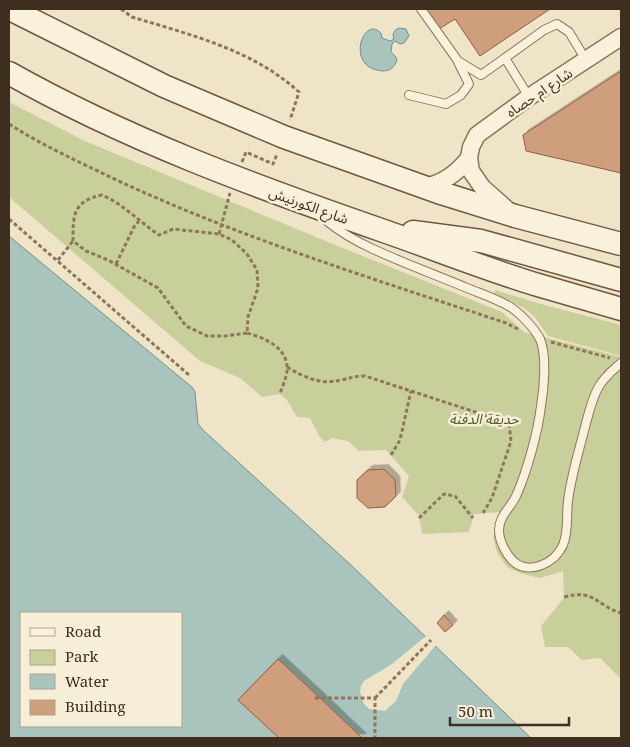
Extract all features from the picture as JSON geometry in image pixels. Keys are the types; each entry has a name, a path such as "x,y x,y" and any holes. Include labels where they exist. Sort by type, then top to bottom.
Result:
{"main road":[{"path":"10,9 164,86 284,137 424,187 516,216 621,244"},
{"name":"شارع الكورنيش","path":"9,73 39,90 135,136 234,178 536,285 621,309"},
{"path":"382,230 426,233 481,241 621,280"}],"street":[{"name":"شارع ام حصاه","path":"424,187 450,177 460,168 469,158 471,147 477,135 529,97 621,37"},
{"path":"469,158 471,171 477,181 498,202 516,216"}],"lane":[{"path":"421,9 458,61 469,84"},
{"path":"409,95 446,104 461,95 469,84 481,75 544,30 557,24 569,32 586,60"},
{"path":"505,58 529,97"},
{"path":"458,61 481,75"},
{"path":"307,205 346,234 372,248 511,308 526,321 540,339 544,365 541,407 534,442 518,493 511,506 502,515 499,530 506,552 514,561 523,566 540,566 558,555 567,534 567,506 570,482 593,398 606,376 621,363"}],"path":[{"path":"121,9 128,13"},
{"path":"9,124 33,140 128,185 222,225 365,276 506,323 540,339 613,359"},
{"path":"58,260 73,241 73,225 76,211 87,198 102,195 132,214 159,235 173,229 219,234 232,240 247,254 257,270 258,288 248,317 247,333"},
{"path":"9,219 189,375"},
{"path":"116,264 134,227 140,221"},
{"path":"73,241 86,251 116,264 158,288 186,326 207,336 247,333 275,345 283,355 286,367 280,394"},
{"path":"286,367 315,381 328,382 355,376 365,376 509,423 511,441 492,498 483,513"},
{"path":"391,455 400,440 411,391"},
{"path":"420,518 444,494 455,496 473,518"},
{"path":"564,598 578,594 587,595 621,613"},
{"path":"374,738 374,698 431,640"},
{"path":"317,698 374,698"}],"green space":[{"name":"حديقة الدفنة","path":"9,102 85,141 502,312 524,332 621,357 621,679 600,658 582,660 568,647 545,647 541,626 564,598 563,571 540,578 522,574 507,567 497,552 493,537 500,512 474,514 469,532 422,534 419,516 402,497 409,476 386,450 359,451 348,441 332,438 325,442 319,436 310,418 297,417 287,400 280,394 262,397 240,378 200,361 9,197"},
{"path":"495,290 621,325 621,356 548,336 535,317 524,308 494,293"}],"water":[{"path":"399,28 406,29 409,36 404,43 400,44 395,41 392,44 391,52 397,60 395,65 386,71 371,68 364,62 360,53 363,36 368,31 374,29 381,33 382,38 390,41 394,39 394,32"},
{"path":"9,236 193,388 198,424 203,430 352,566 531,738 9,738"}],"pier":[{"path":"426,636 436,645 403,684 396,701 385,711 369,709 364,704 360,692 364,681 392,664"}],"building":[{"path":"426,9 550,9 480,56 455,19 439,29"},
{"path":"621,71 621,173 526,151 523,135"},
{"path":"384,469 395,480 396,496 385,507 368,508 357,498 357,480 368,470"},
{"path":"444,615 453,625 445,632 437,623"},
{"path":"278,659 362,738 279,738 238,700"}]}
